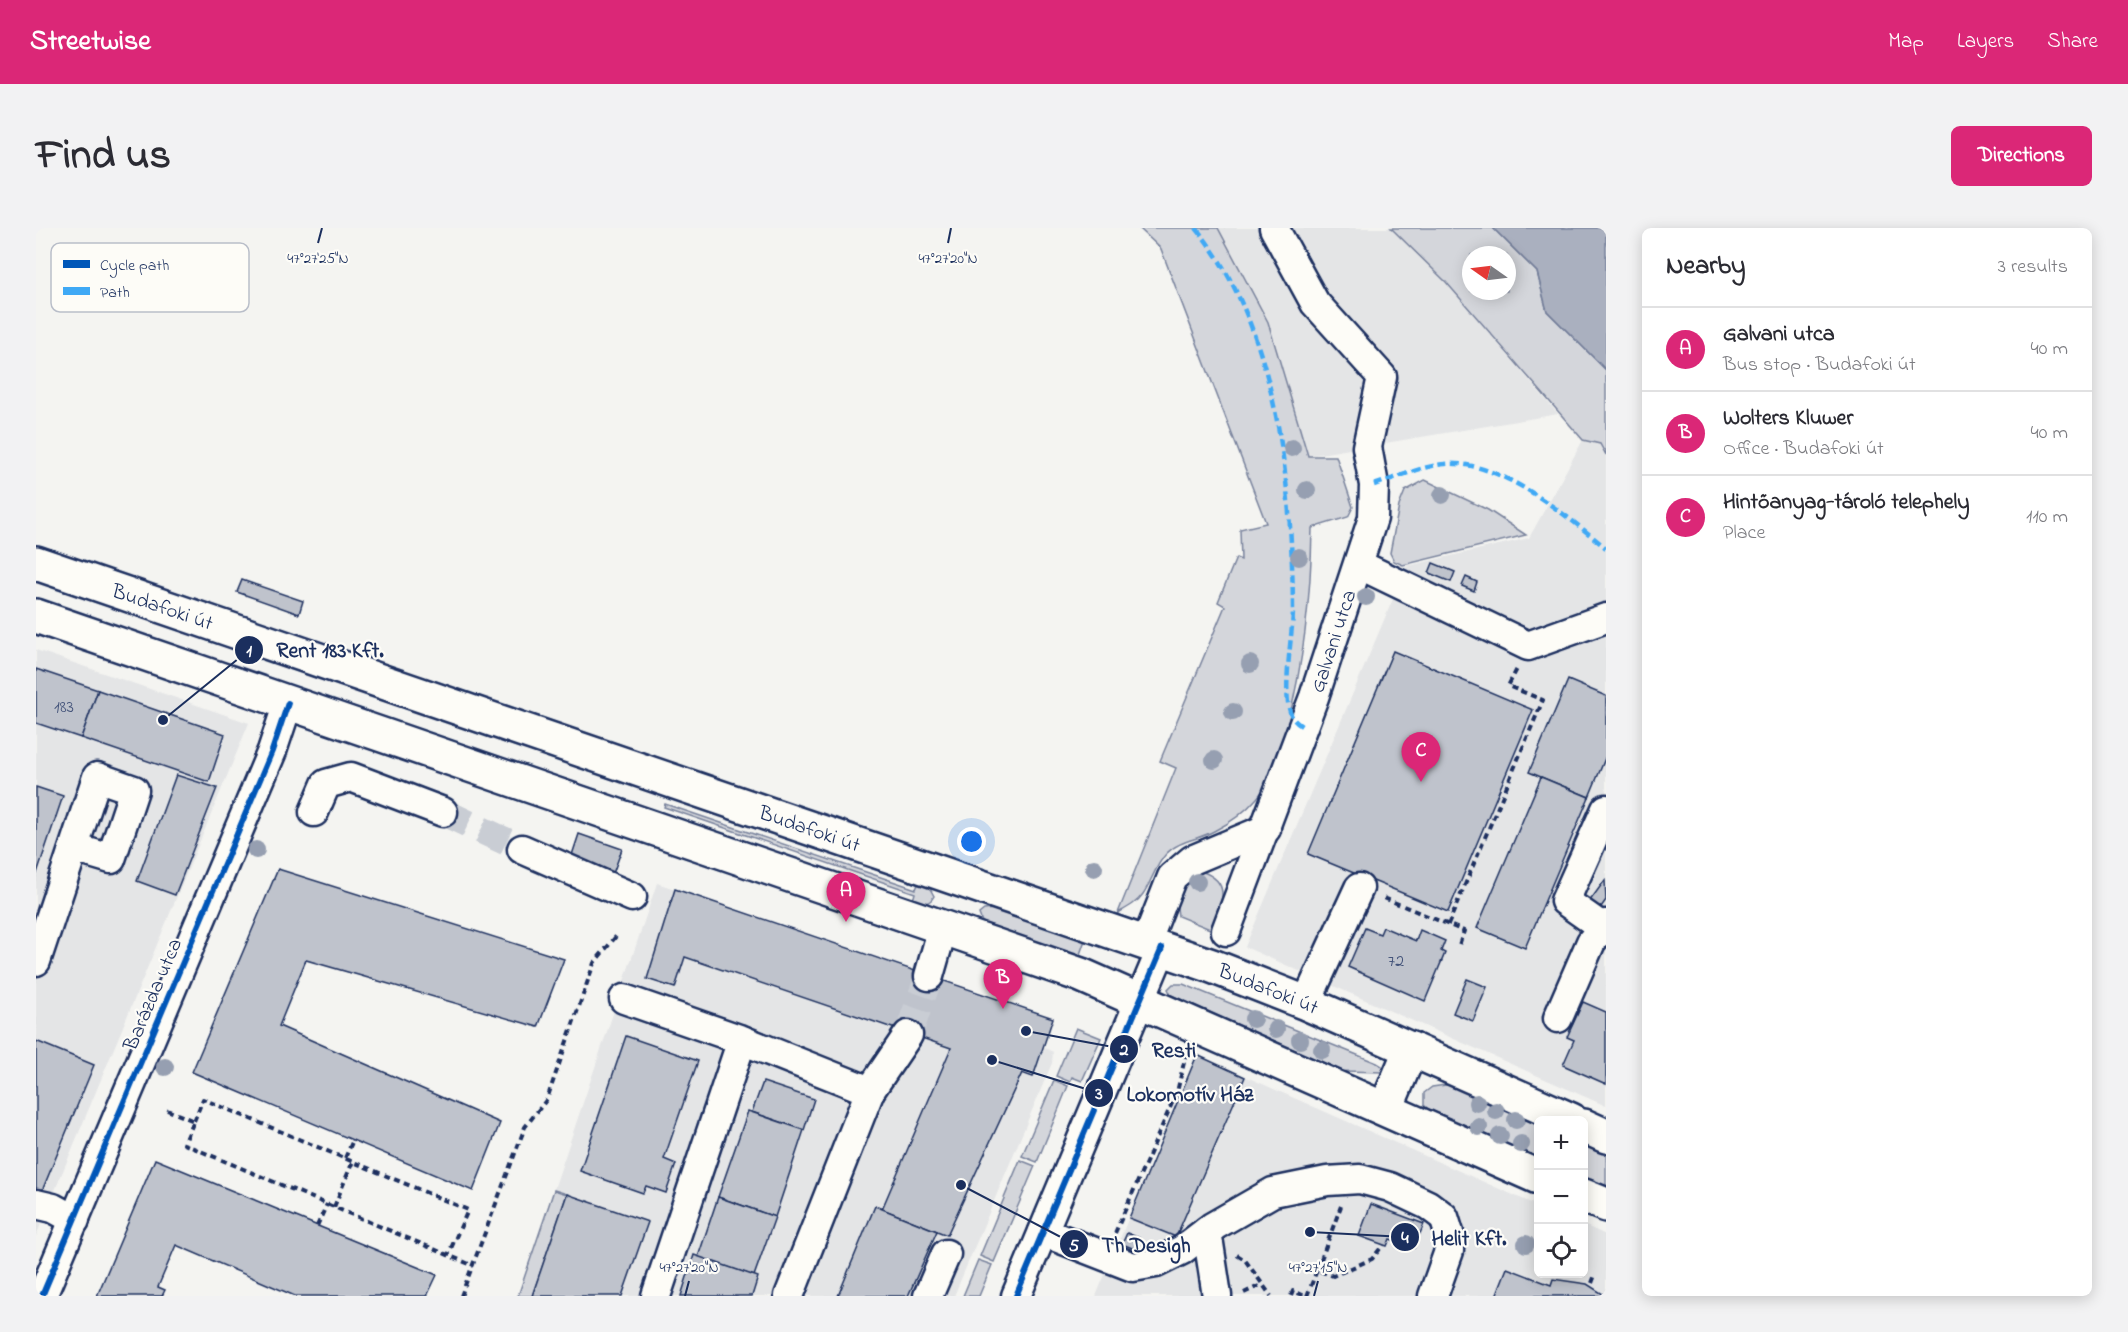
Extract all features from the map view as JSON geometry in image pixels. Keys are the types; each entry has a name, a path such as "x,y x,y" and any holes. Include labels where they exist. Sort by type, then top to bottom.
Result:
{"main road":[{"name":"Budafoki út","path":"36,563 1154,946 1306,1003 1562,1116"},
{"path":"36,616 1081,975 1534,1175"},
{"path":"288,703 303,655"},
{"path":"943,927 960,879"},
{"path":"1386,1108 1412,1049"},
{"path":"1588,1128 1606,1136"},
{"path":"1588,1198 1606,1205"}],"street":[{"name":"Galvani utca","path":"1226,931 1266,829 1360,565 1373,518 1374,485 1367,447 1382,377 1315,303 1274,228"},
{"path":"1360,565 1528,646 1606,618"},
{"name":"Barázda utca","path":"42,1296 272,751 288,703"},
{"path":"314,812 326,784 351,777 443,812"},
{"path":"1558,1018 1591,942 1604,926 1565,902 1606,809"},
{"path":"1016,1296 1141,1000 1172,877 1192,860 1266,829"},
{"path":"36,961 74,848"},
{"path":"522,849 632,897"},
{"path":"1212,852 1228,856 1250,869"},
{"path":"1306,1003 1359,888"},
{"path":"929,976 943,927"},
{"path":"624,999 742,1040 870,1091"},
{"path":"789,1296 870,1091 908,1035"},
{"path":"656,1296 742,1040"},
{"path":"1043,1232 1133,1267 1156,1263 1182,1250 1273,1192 1327,1181 1350,1180 1390,1187 1428,1205 1444,1217 1449,1233 1449,1251 1432,1293"},
{"path":"36,1204 53,1208 75,1220"},
{"path":"1207,1235 1217,1296"},
{"path":"928,1296 946,1254"}],"path":[{"path":"1448,925 1543,700 1508,686 1528,646"},
{"path":"1359,888 1464,932 1459,945"},
{"path":"461,1296 525,1127 547,1099 594,963 618,934"},
{"path":"1105,1256 1177,1092 1187,1050"},
{"path":"448,1255 468,1210 203,1099 184,1144 474,1266"},
{"path":"167,1110 194,1121"},
{"path":"345,1158 353,1140"},
{"path":"334,1207 353,1161"},
{"path":"1291,1296 1293,1291 1306,1296 1350,1180"},
{"path":"318,1226 327,1204"},
{"path":"1207,1235 1245,1260 1271,1296"},
{"path":"1317,1270 1333,1276 1372,1259 1383,1245"},
{"path":"1592,1282 1594,1275"}],"shaded area":[{"path":"1139,228 1218,228 1268,322 1308,456 1336,456 1353,507 1348,517 1312,528 1308,604 1298,678 1282,745 1268,782 1253,803 1232,820 1208,834 1171,849 1159,863 1141,897 1118,913 1176,768 1160,761 1225,606 1218,602 1236,558 1241,560 1240,529 1266,523 1161,249"},
{"path":"1218,228 1391,228 1446,282 1558,414 1308,456 1268,322"},
{"path":"1391,228 1493,228 1511,246 1462,246 1462,300 1516,300 1516,251 1537,272 1547,311 1606,370 1606,455 1600,444 1583,440 1446,282"},
{"path":"1583,440 1601,444 1606,455 1606,1106 1245,947 1407,566 1529,538"},
{"path":"1425,480 1488,510 1526,535 1403,565 1394,561 1390,553 1399,506 1405,491"},
{"path":"36,650 249,723 36,1236"},
{"path":"665,804 916,889 919,882 928,885 934,896 928,902 913,900 915,893 664,807"},
{"path":"1201,871 1211,876 1221,888 1221,903 1210,929 1178,916 1176,899 1181,883"},
{"path":"657,883 1053,1018 1043,1047 1053,1052 1052,1063 954,1296 518,1296"},
{"path":"994,909 1085,940 1079,957 982,922 979,914 984,910"},
{"path":"1173,984 1183,984 1377,1063 1382,1066 1383,1072 1342,1071 1171,995 1168,989"},
{"path":"1076,1028 1101,1038 1082,1081 1072,1077 1070,1082 1056,1076"},
{"path":"1197,1055 1534,1204 1534,1278 1588,1278 1588,1227 1606,1235 1606,1296 1096,1296"},
{"path":"1054,1080 1068,1086 1037,1162 1022,1156"},
{"path":"1453,1085 1534,1121 1534,1157 1428,1109 1424,1105 1424,1093 1432,1087"},
{"path":"1588,1145 1606,1153 1606,1187 1588,1180"},
{"path":"1020,1160 1035,1166 994,1262 980,1256"},
{"path":"554,1190 567,1194 532,1296 518,1296"},
{"path":"978,1260 992,1265 979,1296 963,1296"}],"water":[{"path":"1493,228 1606,228 1606,370 1547,311 1537,272 1516,251 1516,246 1511,246"}],"building":[{"path":"1433,563 1455,572 1451,582 1429,573"},
{"path":"1466,577 1477,582 1474,591 1462,586"},
{"path":"242,580 303,601 299,614 237,592"},
{"path":"1393,651 1533,710 1448,912 1308,854"},
{"path":"36,669 98,690 81,738 36,723"},
{"path":"1568,680 1606,696 1606,756 1589,797 1529,772"},
{"path":"98,690 225,734 209,782 81,738"},
{"path":"176,775 217,788 175,895 137,881"},
{"path":"1541,777 1589,797 1525,948 1477,928"},
{"path":"36,787 63,796 36,876"},
{"path":"579,834 622,849 611,879 569,864"},
{"path":"278,869 564,959 538,1027 306,960 279,1026 500,1123 473,1191 192,1072"},
{"path":"1605,880 1606,900 1599,910 1589,902"},
{"path":"675,889 1053,1018 1033,1077 1022,1073 947,1235 882,1209 951,1048 685,957 675,988 647,979"},
{"path":"1383,927 1416,941 1420,930 1445,941 1441,951 1445,953 1425,1001 1348,967 1365,928 1380,934"},
{"path":"1467,979 1487,987 1473,1021 1453,1013"},
{"path":"1583,1002 1606,1012 1606,1084 1563,1065 1574,1040 1567,1037"},
{"path":"626,1036 698,1061 664,1159 676,1164 666,1193 646,1186 643,1193 580,1171"},
{"path":"36,1041 94,1065 42,1191 36,1189"},
{"path":"1197,1055 1245,1077 1176,1237 1129,1218"},
{"path":"763,1082 814,1099 804,1130 752,1112"},
{"path":"748,1111 804,1130 775,1217 718,1197"},
{"path":"155,1159 437,1275 427,1296 295,1296 176,1245 158,1287 165,1290 162,1296 97,1296"},
{"path":"567,1194 648,1222 622,1296 532,1296"},
{"path":"718,1197 775,1217 754,1276 698,1257"},
{"path":"1371,1204 1424,1224 1414,1248 1390,1239 1387,1246 1359,1236"},
{"path":"875,1206 937,1231 908,1296 838,1296"},
{"path":"1127,1233 1139,1238 1135,1249 1122,1244"},
{"path":"694,1255 758,1277 752,1296 681,1296"},
{"path":"1507,1268 1551,1285 1553,1279 1587,1284 1606,1296 1496,1296"}],"tunnel":[{"path":"443,812 522,849"},
{"path":"908,1035 929,976"}],"marked path":[{"path":"1196,228 1224,268 1246,312 1275,410 1289,512 1292,562 1293,610 1287,683 1289,709 1296,722 1303,727"},
{"path":"1374,485 1436,465 1466,465 1509,480 1531,492 1606,548"}],"cycle path":[{"path":"42,1296 272,751 288,703"},
{"path":"1016,1296 1162,948"}],"place":[{"name":"Rent 183 Kft.","path":"163,720"},
{"name":"Hintőanyag-tároló telephely","path":"1421,782"},
{"name":"Galvani utca","path":"846,922"},
{"name":"Wolters Kluwer","path":"1003,1009"},
{"name":"Resti","path":"1026,1031"},
{"name":"Lokomotív Ház","path":"992,1060"},
{"name":"Th Desigh","path":"961,1185"},
{"name":"Helit Kft.","path":"1310,1232"}]}
